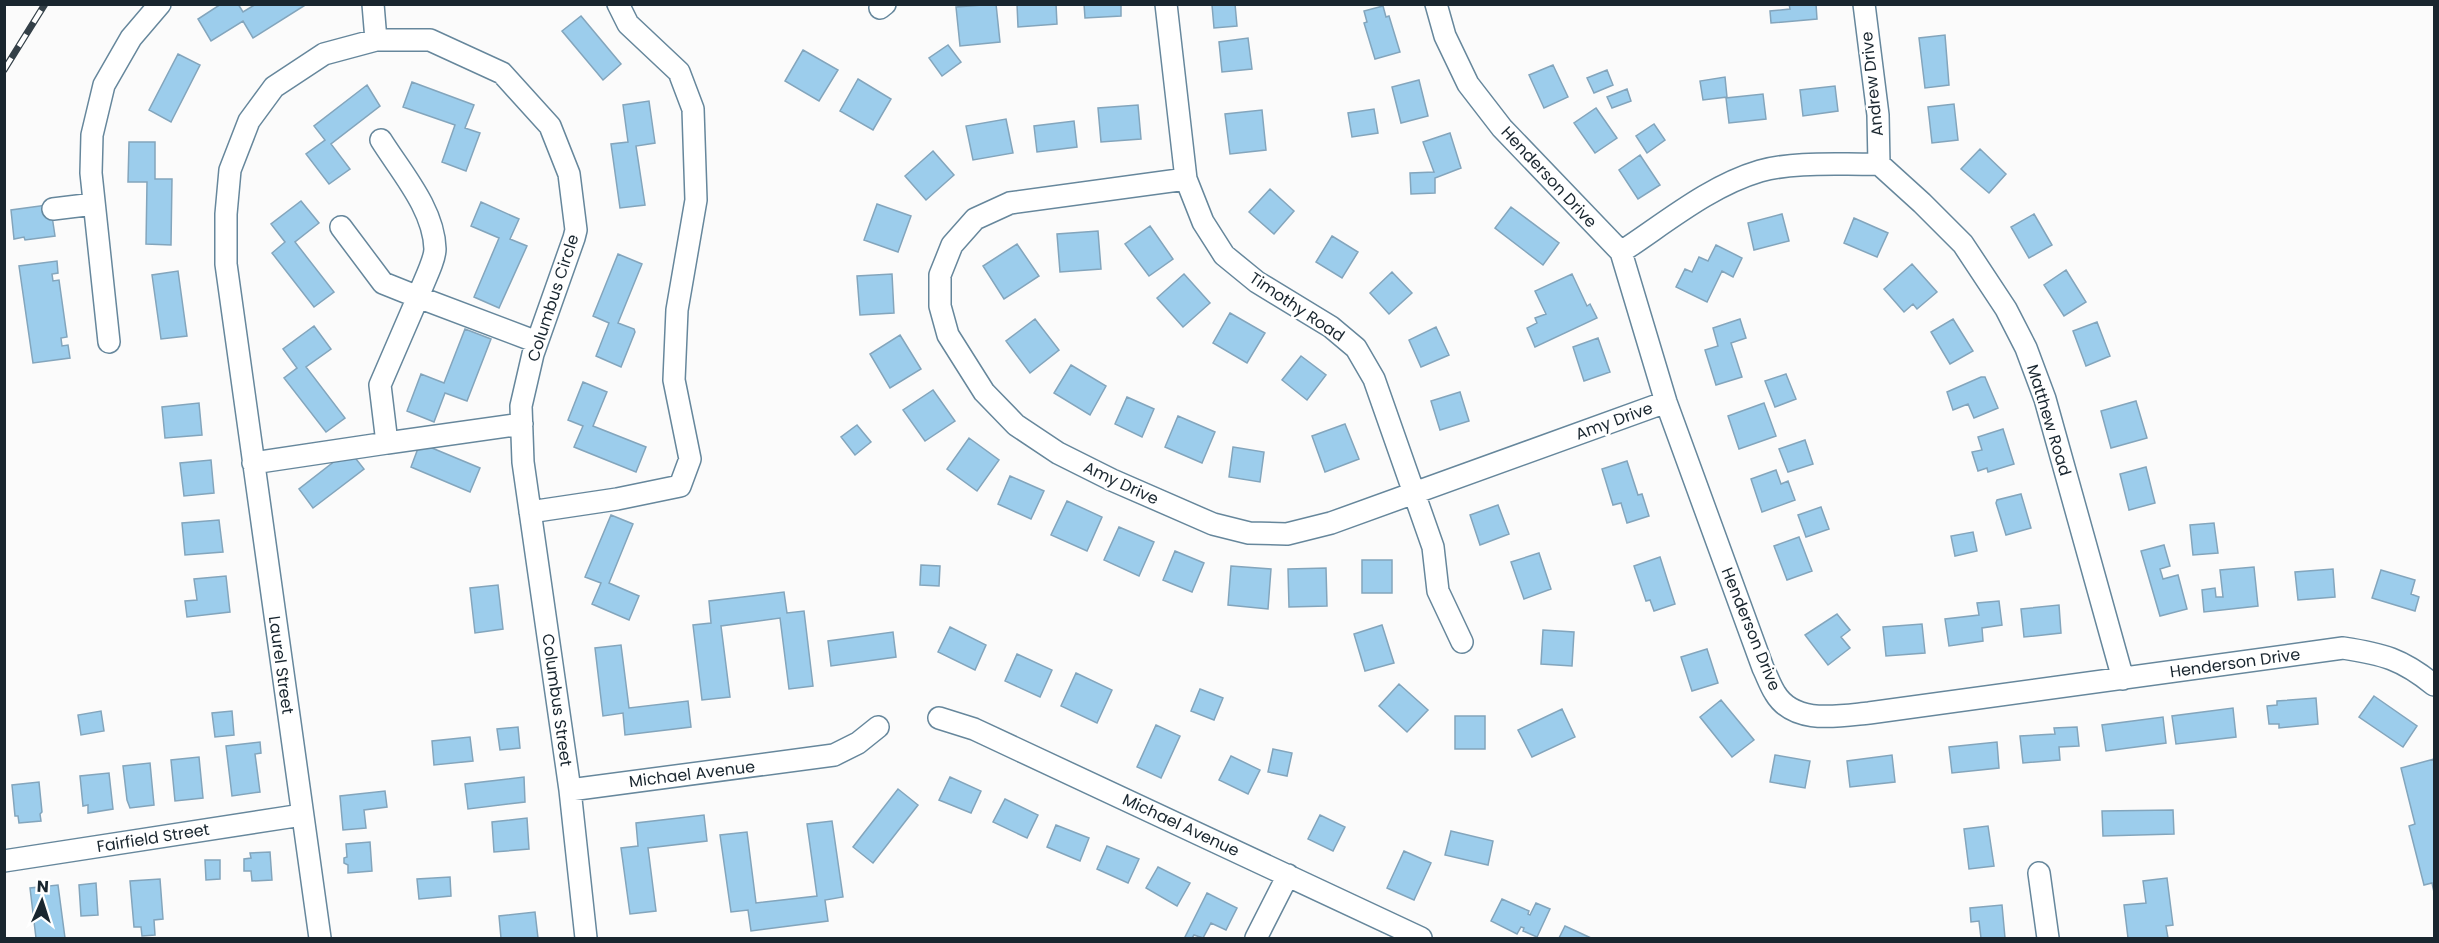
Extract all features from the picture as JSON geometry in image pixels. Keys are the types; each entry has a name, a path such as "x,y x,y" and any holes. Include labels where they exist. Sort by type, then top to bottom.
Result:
{"street":[{"path":"109,342 91,173 92,135 104,85 131,38 160,4"},
{"path":"373,4 376,40"},
{"path":"530,512 617,499 680,486 690,459 674,380 677,310 696,200 693,110 679,72 628,24 618,4"},
{"name":"Timothy Road","path":"1166,4 1186,179 1203,222 1224,255 1257,282 1331,327 1356,348 1374,379 1432,547 1438,591 1462,642"},
{"name":"Henderson Drive","path":"1436,4 1445,36 1468,84 1502,128 1621,252 1666,402 1763,668 1776,695 1798,713 1826,717 1869,713 2343,648 2378,653 2412,667 2434,684"},
{"name":"Andrew Drive","path":"1864,4 1878,115 1879,164"},
{"name":"Columbus Circle","path":"243,392 225,264 226,214 230,170 249,121 274,87 324,54 376,40 430,40 502,73 550,126 569,174 576,230 537,342 521,406 523,462"},
{"path":"381,140 430,223 435,251 380,385 387,443"},
{"path":"1621,252 1713,191 1759,172 1791,166 1879,164"},
{"name":"Matthew Road","path":"1879,164 1963,244 2006,309 2026,348 2045,399 2123,679"},
{"name":"Amy Drive","path":"1186,179 1010,203 975,219 952,245 940,274 940,306 948,335 984,392 1016,425 1058,453 1112,480 1213,524 1249,533 1287,534 1331,523 1666,402"},
{"path":"53,209 94,204"},
{"path":"340,227 383,284 537,342"},
{"name":"Laurel Street","path":"243,392 320,939"},
{"path":"253,463 522,424"},
{"name":"Columbus Street","path":"523,462 570,790 586,939"},
{"name":"Michael Avenue","path":"939,718 974,729 1288,874 1420,939"},
{"name":"Michael Avenue","path":"570,790 834,755 858,743 878,727"},
{"name":"Fairfield Street","path":"4,861 302,815"},
{"path":"2039,873 2048,939"},
{"path":"1256,939 1288,874"}],"building":[{"path":"221,4 238,4 243,12 256,4 307,4 253,38 243,21 211,41 198,19"},
{"path":"996,4 1000,42 960,46 956,7"},
{"path":"1017,4 1056,4 1057,24 1018,27"},
{"path":"1084,4 1121,4 1121,16 1085,18"},
{"path":"1235,4 1237,26 1214,28 1212,5"},
{"path":"1789,4 1816,4 1817,19 1771,23 1770,11 1790,9"},
{"path":"1383,6 1386,17 1389,16 1400,52 1375,59 1364,23 1367,22 1364,11"},
{"path":"581,16 621,64 603,80 562,31"},
{"path":"1945,35 1949,85 1925,88 1919,38"},
{"path":"1248,38 1252,69 1222,72 1219,42"},
{"path":"948,45 961,62 942,76 929,58"},
{"path":"803,50 838,70 819,101 785,81"},
{"path":"178,54 200,65 171,122 149,110"},
{"path":"1553,65 1568,97 1544,108 1529,75"},
{"path":"1607,70 1613,85 1594,93 1587,78"},
{"path":"1725,77 1727,97 1703,100 1700,81"},
{"path":"858,79 891,99 873,130 840,111"},
{"path":"1419,80 1428,116 1401,123 1392,87"},
{"path":"412,82 474,105 465,128 480,133 466,171 442,162 455,125 403,107"},
{"path":"367,85 380,106 331,144 350,169 329,184 306,154 325,140 314,126"},
{"path":"1835,86 1838,111 1803,116 1800,90"},
{"path":"1627,89 1631,101 1612,108 1607,97"},
{"path":"1763,94 1766,119 1729,123 1726,98"},
{"path":"649,101 655,143 636,146 645,205 620,208 611,144 628,142 623,105"},
{"path":"1954,104 1958,140 1932,143 1928,107"},
{"path":"1138,105 1141,139 1101,142 1098,108"},
{"path":"1596,108 1617,138 1595,153 1574,123"},
{"path":"1374,109 1378,133 1352,137 1348,113"},
{"path":"1262,110 1266,150 1230,154 1225,114"},
{"path":"1006,119 1013,153 973,160 966,126"},
{"path":"1074,121 1077,147 1037,152 1034,126"},
{"path":"1654,124 1665,140 1647,153 1636,136"},
{"path":"1450,133 1461,168 1435,178 1435,193 1411,194 1410,173 1434,172 1423,142"},
{"path":"129,142 155,142 155,179 172,179 171,245 146,244 147,182 128,182"},
{"path":"1980,149 2006,174 1989,193 1961,169"},
{"path":"933,151 954,175 926,200 905,176"},
{"path":"1640,155 1660,185 1638,199 1619,170"},
{"path":"1270,189 1294,211 1274,234 1249,212"},
{"path":"301,201 319,223 295,242 334,292 314,307 272,253 285,242 271,224"},
{"path":"481,202 519,219 510,239 527,246 499,308 474,297 499,238 471,226"},
{"path":"877,204 911,216 898,252 864,240"},
{"path":"47,205 52,216 55,236 25,240 24,237 14,239 11,210"},
{"path":"1511,207 1559,243 1543,265 1495,228"},
{"path":"1782,214 1789,241 1754,250 1748,223"},
{"path":"2034,214 2052,245 2029,258 2011,227"},
{"path":"1854,218 1888,233 1877,257 1844,243"},
{"path":"1150,226 1173,259 1149,276 1125,244"},
{"path":"1098,231 1101,269 1060,272 1057,234"},
{"path":"1332,236 1358,252 1342,278 1316,262"},
{"path":"1017,244 1039,276 1004,299 983,266"},
{"path":"1716,245 1742,258 1733,277 1722,271 1707,302 1676,287 1685,269 1692,272 1699,257 1708,261"},
{"path":"618,254 642,264 618,323 634,329 635,332 621,367 596,356 609,323 593,316"},
{"path":"57,261 58,273 52,274 53,281 59,280 67,337 61,338 62,346 68,345 70,358 33,363 19,266"},
{"path":"1912,264 1937,292 1917,309 1913,304 1904,312 1884,289"},
{"path":"2066,270 2086,302 2064,316 2044,285"},
{"path":"178,271 187,336 161,339 152,275"},
{"path":"1392,272 1412,293 1389,314 1370,293"},
{"path":"892,274 894,313 860,315 857,276"},
{"path":"1184,274 1210,303 1183,327 1157,298"},
{"path":"1572,274 1587,306 1590,304 1597,318 1535,347 1527,328 1537,323 1535,318 1546,314 1535,291"},
{"path":"1230,313 1265,333 1247,363 1213,343"},
{"path":"1035,319 1059,350 1030,373 1006,341"},
{"path":"1740,319 1746,338 1731,343 1742,377 1716,385 1705,350 1718,346 1713,328"},
{"path":"1953,319 1973,351 1950,364 1931,332"},
{"path":"2097,322 2110,356 2086,366 2073,331"},
{"path":"314,326 331,349 306,367 345,418 326,432 284,378 297,368 283,349"},
{"path":"1436,327 1449,355 1421,367 1409,340"},
{"path":"465,329 491,339 467,401 445,393 434,422 407,411 421,374 444,383"},
{"path":"900,335 921,369 890,388 870,354"},
{"path":"1598,338 1610,372 1584,381 1573,347"},
{"path":"1301,356 1326,375 1307,400 1282,380"},
{"path":"1071,365 1106,386 1090,415 1054,393"},
{"path":"1786,374 1796,399 1775,407 1765,381"},
{"path":"1985,377 1998,408 1974,418 1968,404 1953,410 1947,392"},
{"path":"583,382 607,392 593,426 646,447 636,472 574,447 583,426 568,420"},
{"path":"933,390 955,421 925,441 903,410"},
{"path":"1460,392 1469,421 1440,430 1431,401"},
{"path":"1127,397 1154,409 1142,437 1115,424"},
{"path":"2136,401 2147,438 2111,448 2101,411"},
{"path":"199,403 202,435 165,438 162,407"},
{"path":"1764,403 1776,436 1739,449 1728,416"},
{"path":"1178,416 1215,432 1202,463 1165,447"},
{"path":"1345,424 1359,459 1325,472 1312,436"},
{"path":"857,425 871,442 855,455 841,437"},
{"path":"2003,429 2014,464 1988,472 1987,468 1978,471 1972,452 1982,450 1978,437"},
{"path":"969,438 999,460 977,491 947,469"},
{"path":"1805,440 1813,464 1788,472 1779,449"},
{"path":"420,443 480,468 470,492 411,467"},
{"path":"1233,447 1264,452 1260,482 1229,477"},
{"path":"349,450 364,469 313,508 299,489"},
{"path":"211,460 214,493 184,496 180,463"},
{"path":"1627,461 1638,495 1642,494 1649,516 1627,523 1621,503 1613,505 1602,469"},
{"path":"2146,467 2155,503 2129,510 2120,474"},
{"path":"1776,470 1781,484 1788,481 1795,500 1762,512 1751,479"},
{"path":"1010,476 1044,491 1031,519 998,504"},
{"path":"2021,494 2031,528 2006,535 1997,500"},
{"path":"1067,501 1102,517 1087,551 1051,535"},
{"path":"1498,505 1509,534 1480,545 1470,515"},
{"path":"1821,507 1829,529 1806,537 1798,515"},
{"path":"611,515 633,524 609,583 639,596 629,620 592,604 601,583 585,577"},
{"path":"219,520 223,552 185,555 182,523"},
{"path":"2214,523 2218,553 2193,555 2190,525"},
{"path":"1119,527 1154,542 1139,576 1104,560"},
{"path":"1973,532 1977,551 1955,556 1951,536"},
{"path":"1799,537 1812,571 1787,580 1774,546"},
{"path":"2164,545 2170,566 2160,569 2163,579 2178,575 2187,609 2160,616 2141,551"},
{"path":"1175,551 1204,563 1192,592 1163,580"},
{"path":"1539,553 1551,589 1524,599 1511,562"},
{"path":"1660,557 1675,604 1654,611 1650,600 1646,601 1634,566"},
{"path":"1362,560 1392,560 1392,593 1362,593"},
{"path":"921,565 940,566 939,586 920,585"},
{"path":"1231,566 1271,569 1268,609 1228,605"},
{"path":"2254,567 2258,606 2204,612 2202,590 2215,588 2216,597 2223,597 2220,570"},
{"path":"1326,568 1327,606 1289,607 1288,569"},
{"path":"2333,569 2335,597 2298,600 2295,572"},
{"path":"2381,570 2415,580 2411,594 2419,597 2415,611 2372,598"},
{"path":"226,576 230,612 187,617 185,601 197,600 194,579"},
{"path":"498,585 503,629 475,633 470,588"},
{"path":"784,592 787,613 804,611 813,686 789,689 780,618 721,626 730,697 702,700 693,625 711,623 709,601"},
{"path":"1999,601 2002,625 1982,628 1983,641 1949,646 1945,619 1979,615 1977,603"},
{"path":"2059,605 2061,633 2024,637 2021,609"},
{"path":"1837,614 1850,630 1841,637 1850,648 1828,665 1805,635"},
{"path":"1922,624 1925,653 1886,656 1883,627"},
{"path":"1382,625 1394,663 1365,671 1354,634"},
{"path":"950,627 986,645 975,670 938,652"},
{"path":"1543,630 1574,632 1572,666 1541,664"},
{"path":"893,632 896,657 831,666 828,641"},
{"path":"621,645 629,708 688,701 691,727 625,735 623,713 603,716 595,648"},
{"path":"1707,649 1718,683 1692,691 1681,657"},
{"path":"1017,654 1052,670 1040,697 1005,681"},
{"path":"1076,673 1112,690 1097,723 1061,706"},
{"path":"1399,684 1428,710 1407,732 1379,706"},
{"path":"1200,689 1223,698 1214,720 1191,711"},
{"path":"2374,696 2417,726 2403,747 2359,717"},
{"path":"2316,698 2318,724 2279,728 2279,724 2269,724 2267,706 2277,705 2277,701"},
{"path":"1721,700 1754,740 1732,757 1700,717"},
{"path":"2233,708 2236,737 2176,744 2172,716"},
{"path":"1562,709 1575,737 1532,757 1518,730"},
{"path":"101,711 104,731 81,735 78,715"},
{"path":"232,711 234,735 215,737 212,713"},
{"path":"1455,716 1485,716 1485,749 1455,749"},
{"path":"2163,717 2166,743 2106,751 2102,725"},
{"path":"1156,725 1180,736 1161,778 1137,767"},
{"path":"518,727 520,748 500,750 497,729"},
{"path":"2077,727 2079,746 2059,747 2060,760 2023,763 2020,736 2055,734 2054,728"},
{"path":"470,737 473,761 434,765 432,741"},
{"path":"260,742 261,753 255,754 260,792 232,796 226,746"},
{"path":"1997,742 1999,768 1952,773 1949,747"},
{"path":"1273,749 1292,753 1287,776 1268,772"},
{"path":"1775,755 1810,761 1805,788 1770,782"},
{"path":"1892,755 1895,782 1850,787 1847,761"},
{"path":"1231,756 1260,770 1248,794 1219,780"},
{"path":"199,757 203,798 175,801 171,760"},
{"path":"2434,759 2434,892 2432,883 2424,885 2409,826 2415,824 2401,768"},
{"path":"150,763 154,805 130,808 123,766"},
{"path":"109,773 113,809 88,813 88,805 83,806 80,776"},
{"path":"524,777 525,802 468,809 465,784"},
{"path":"950,777 981,791 971,813 939,800"},
{"path":"39,782 41,821 19,823 18,816 15,816 12,785"},
{"path":"898,789 918,805 873,863 853,847"},
{"path":"385,791 387,807 364,810 366,828 343,830 340,796"},
{"path":"1005,799 1038,815 1027,838 993,822"},
{"path":"2173,810 2174,834 2103,836 2102,811"},
{"path":"704,815 707,841 648,848 656,911 630,914 621,848 638,846 636,823"},
{"path":"1320,815 1345,827 1333,851 1308,839"},
{"path":"527,818 529,849 494,852 492,822"},
{"path":"832,821 843,897 825,900 828,921 751,931 748,910 731,912 720,835 747,832 756,903 817,896 807,824"},
{"path":"1056,825 1089,838 1080,861 1047,847"},
{"path":"1988,826 1994,866 1969,869 1964,829"},
{"path":"1451,831 1493,841 1488,865 1445,855"},
{"path":"370,842 372,871 348,873 348,865 344,863 344,858 347,857 346,844"},
{"path":"1107,846 1139,859 1128,883 1097,869"},
{"path":"1404,851 1431,863 1414,900 1387,888"},
{"path":"270,852 272,880 252,881 251,871 244,871 244,859 251,858 250,853"},
{"path":"205,860 220,860 220,879 206,880"},
{"path":"1158,867 1190,883 1177,906 1146,888"},
{"path":"450,877 451,896 419,899 417,879"},
{"path":"2167,878 2173,925 2166,926 2168,938 2128,938 2124,905 2146,903 2143,881"},
{"path":"160,879 163,919 154,920 155,935 142,936 141,927 134,927 130,881"},
{"path":"96,883 98,915 81,916 79,885"},
{"path":"58,885 65,938 36,938 30,888"},
{"path":"1207,893 1237,908 1226,930 1211,923 1203,938 1194,935 1192,938 1187,938 1185,937"},
{"path":"1502,899 1529,911 1530,915 1536,903 1550,909 1537,937 1523,931 1524,928 1521,927 1517,934 1491,921"},
{"path":"2002,905 2005,938 1981,938 1979,921 1971,922 1970,908"},
{"path":"535,912 538,938 501,938 499,916"},
{"path":"1565,926 1591,938 1559,938"}],"railway":[{"path":"4,70 45,4"}]}
